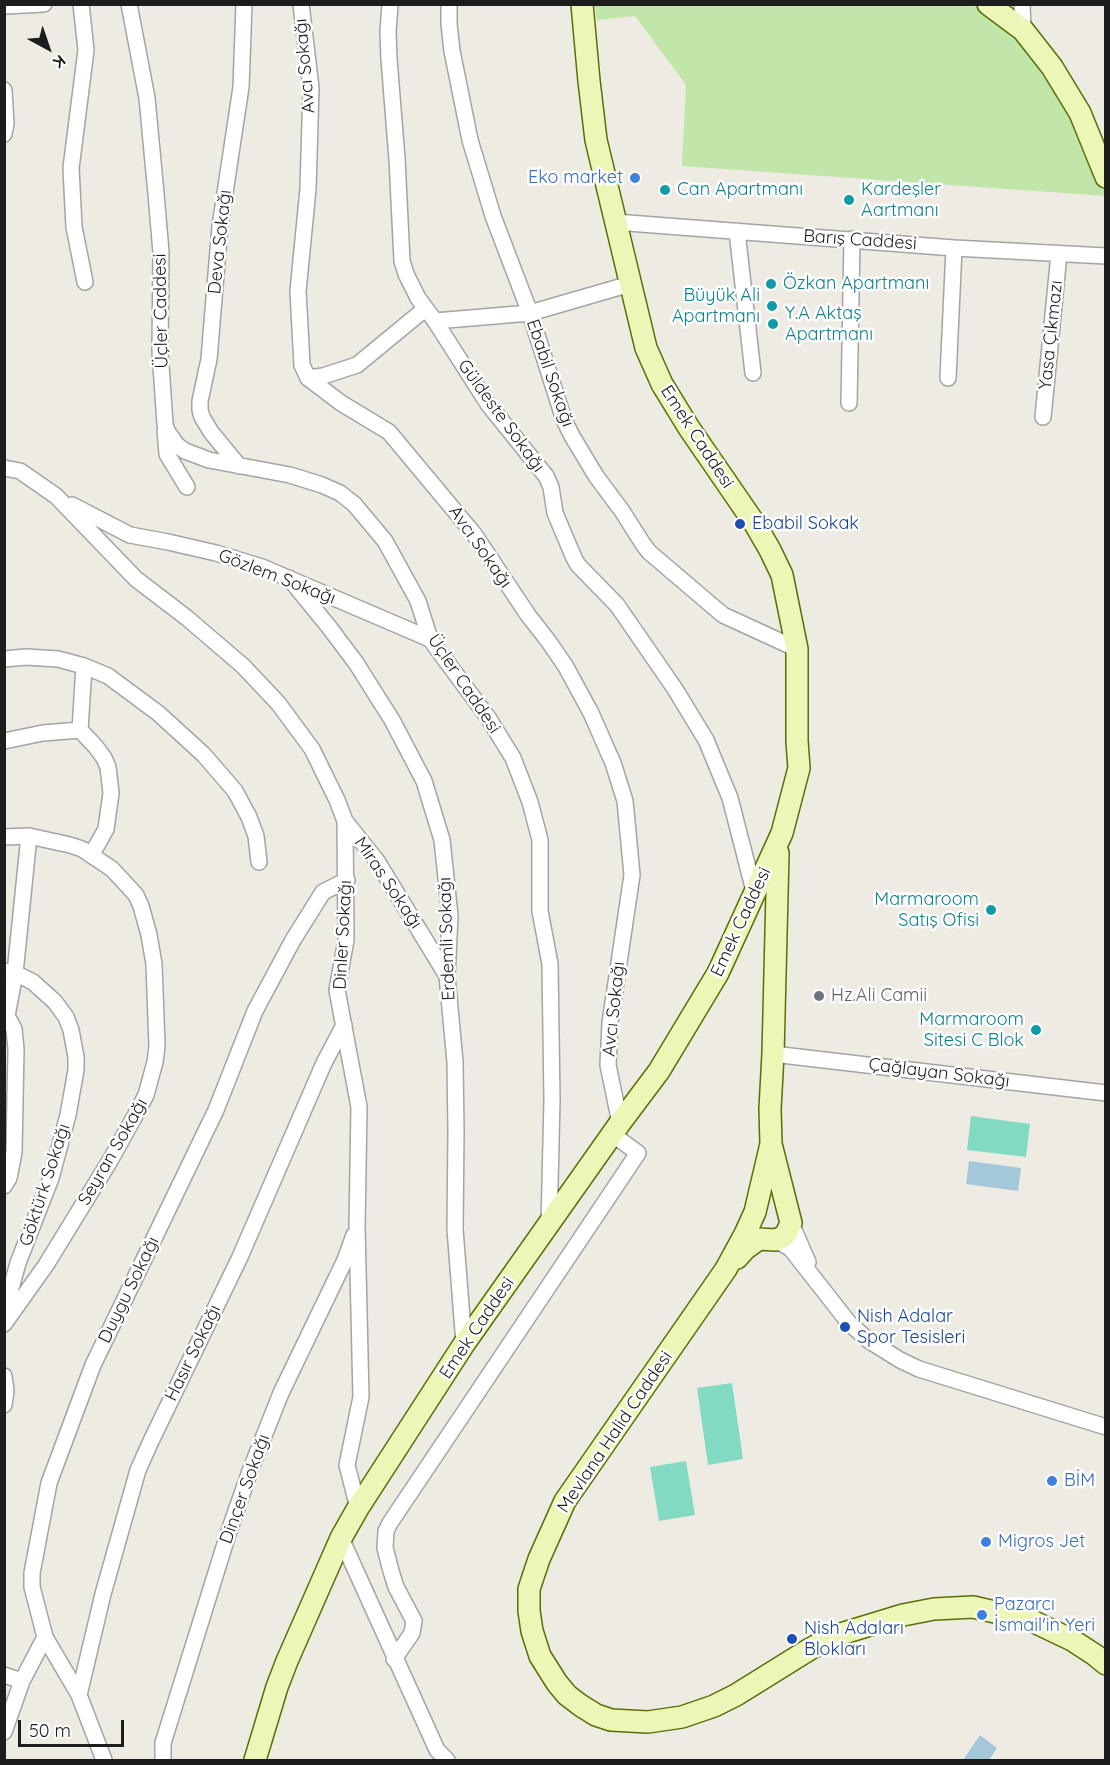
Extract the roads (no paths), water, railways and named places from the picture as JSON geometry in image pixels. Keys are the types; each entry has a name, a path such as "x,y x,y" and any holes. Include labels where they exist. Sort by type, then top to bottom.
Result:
{"street":[{"path":"4,6 44,4"},
{"path":"81,4 86,50 71,168 74,227 85,282"},
{"name":"Üçler Caddesi","path":"129,4 147,98 161,252 160,351 165,424 171,438 184,451 209,460 290,475 340,493 354,504 385,541 418,601 430,639 489,719 513,758 530,802 540,840 540,911 550,964 552,1100 549,1225"},
{"name":"Deva Sokağı","path":"239,466 211,432 202,417 200,401 209,359 220,226 241,87 244,4"},
{"name":"Avcı Sokağı","path":"300,4 311,88 308,189 298,291 302,365 308,378 341,403 389,432 474,534 566,667 614,763 625,801 632,875 610,1023 608,1065 616,1129"},
{"name":"Güldeste Sokağı","path":"390,4 389,59 402,261 411,287 488,404 546,476 555,513 574,558 617,605 675,689 706,740 730,798 755,895"},
{"name":"Ebabil Sokağı","path":"449,4 452,51 470,140 494,216 530,313 546,369 568,428 596,476 643,544 723,615 797,649"},
{"name":"Emek Caddesi","path":"255,1761 280,1678 341,1538 464,1344 659,1071 718,973 778,843 788,816 799,768 797,649 788,600 778,566 755,524 689,428 662,384 646,348 596,140 582,4"},
{"path":"988,4 1023,30 1052,67 1077,106 1106,177"},
{"path":"1022,4 1023,30"},
{"path":"4,90 6,124 4,134"},
{"name":"Barış Caddesi","path":"615,222 954,248 1106,256"},
{"path":"737,231 753,373"},
{"path":"849,403 852,239"},
{"path":"948,378 954,248"},
{"name":"Yasa Çıkmazı","path":"1043,417 1059,254"},
{"path":"435,321 530,313 630,284"},
{"path":"308,378 323,376 357,365 425,309"},
{"path":"165,424 167,454 187,487"},
{"name":"Dinler Sokağı","path":"4,468 20,471 56,496 136,579 187,618 243,666 278,703 312,749 345,820 346,940 337,990 359,1107 357,1227 361,1397 346,1465 358,1508"},
{"name":"Gözlem Sokağı","path":"56,496 130,536 216,553 262,567 430,639"},
{"name":"Erdemli Sokağı","path":"289,578 356,663 392,720 424,781 442,840 450,916 447,976 455,1062 455,1229 464,1344"},
{"path":"4,659 26,657 58,659 84,666 108,676 139,699 181,734 225,777 249,817 256,836 259,862"},
{"path":"84,666 80,730 104,758 108,767 111,793 106,829 92,855"},
{"path":"4,741 43,733 80,730"},
{"name":"Miras Sokağı","path":"345,820 376,861 447,976"},
{"path":"4,1186 9,1178 14,1152 16,1048 14,1029 7,1016 10,972 29,836"},
{"name":"Seyran Sokağı","path":"4,837 29,836 70,845 92,855 112,869 136,896 149,934 154,964 157,1046 146,1095 46,1265 4,1324"},
{"path":"769,1240 781,1239 786,1234 789,1218 771,1144 770,1109 778,843"},
{"name":"Duygu Sokağı","path":"104,1761 79,1695 45,1637 32,1587 32,1573 49,1483 93,1365 216,1110 255,1011 292,940 322,892 346,880"},
{"name":"Göktürk Sokağı","path":"4,1313 18,1263 51,1178 68,1115 76,1070 74,1041 66,1017 47,994 33,982 10,972"},
{"name":"Hasır Sokağı","path":"79,1695 103,1594 138,1470 249,1237 324,1063 344,1025"},
{"name":"Çağlayan Sokağı","path":"773,1054 1106,1093"},
{"path":"394,1659 412,1633 414,1621 396,1587 391,1571 385,1548 386,1531 638,1153 616,1129"},
{"name":"Mevlana Halid Caddesi","path":"771,1144 754,1215 726,1269 565,1501 539,1559 530,1589 529,1611 532,1631 540,1656 557,1683 567,1695 596,1715 611,1720 648,1722 682,1717 714,1706 736,1695 834,1636 882,1620 934,1609 973,1607 1030,1620 1072,1640 1106,1664"},
{"path":"817,1284 782,1206 764,1204 754,1215 754,1229 758,1234 783,1244 791,1250 817,1284 849,1323 868,1340 919,1370 1106,1427"},
{"name":"Dinçer Sokağı","path":"163,1761 163,1743 250,1471 281,1393 345,1260 357,1227"},
{"name":"Mevlana Halid Caddesi","path":"726,1269 745,1249 759,1239 769,1240"},
{"path":"341,1538 437,1750 447,1761"},
{"path":"4,1732 22,1681 45,1637"},
{"path":"4,1675 22,1681"}],"water":[{"path":"969,1161 1021,1168 1018,1191 966,1184"},
{"path":"980,1735 997,1748 989,1760 963,1760"}],"place":[{"name":"Eko market","path":"635,178"},
{"name":"Can Apartmanı","path":"665,190"},
{"name":"Kardeşler Aartmanı","path":"849,200"},
{"name":"Özkan Apartmanı","path":"771,284"},
{"name":"Büyük Ali Apartmanı","path":"772,306"},
{"name":"Y.A Aktaş Apartmanı","path":"773,324"},
{"name":"Ebabil Sokak","path":"740,524"},
{"name":"Marmaroom Satış Ofisi","path":"991,910"},
{"name":"Hz.Ali Camii","path":"819,996"},
{"name":"Marmaroom Sitesi C Blok","path":"1036,1030"},
{"name":"Nish Adalar Spor Tesisleri","path":"845,1327"},
{"name":"BİM","path":"1052,1481"},
{"name":"Migros Jet","path":"986,1542"},
{"name":"Pazarcı İsmail'in Yeri","path":"982,1615"},
{"name":"Nish Adaları Blokları","path":"792,1639"}]}
